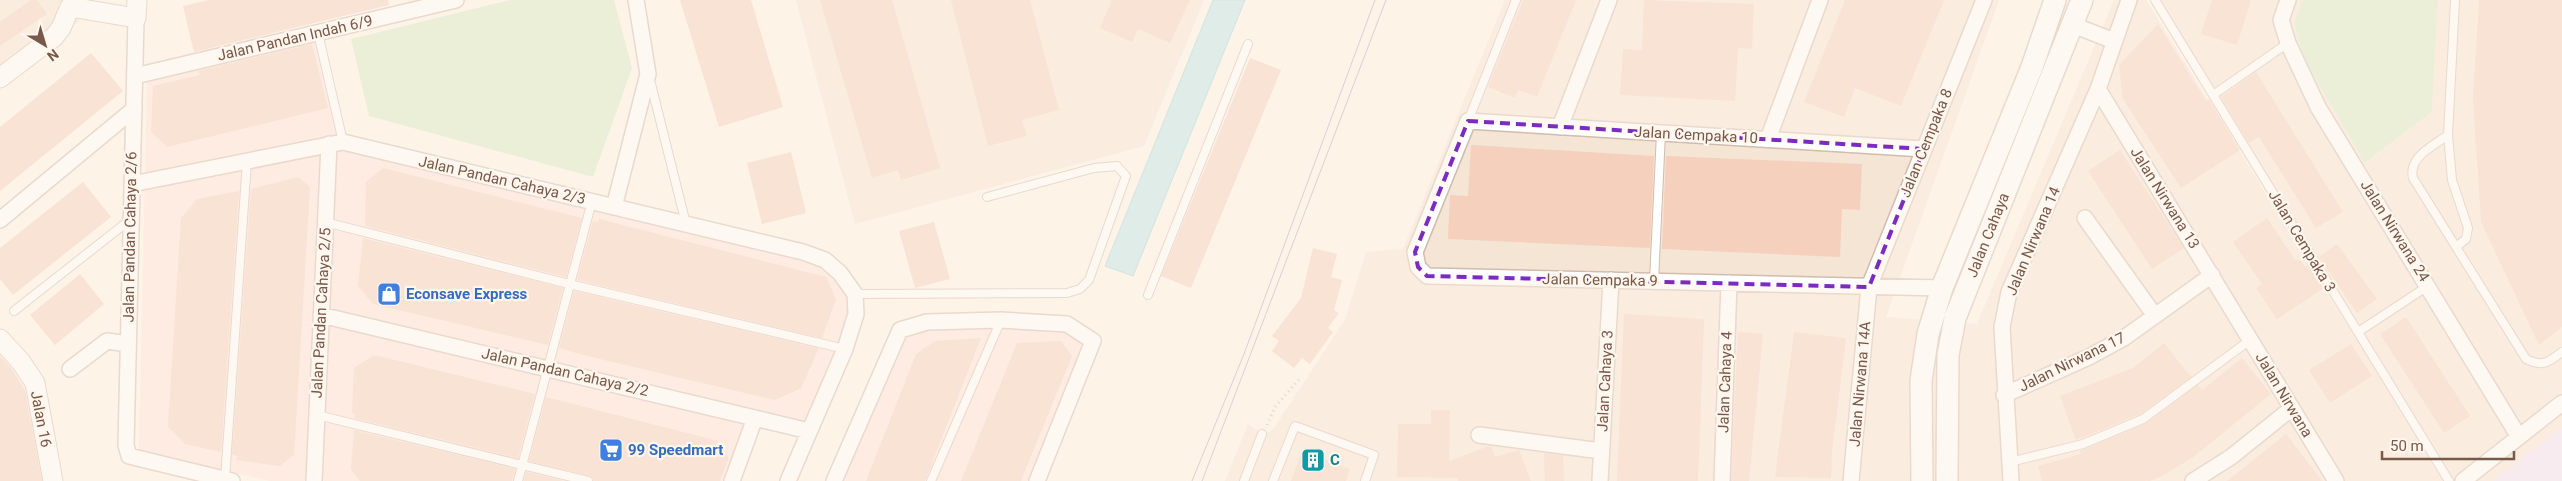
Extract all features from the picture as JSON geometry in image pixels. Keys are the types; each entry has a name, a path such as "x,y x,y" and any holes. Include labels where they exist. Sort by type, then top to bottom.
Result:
{"main road":[{"name":"Jalan Cahaya","path":"1922,481 1921,381 1928,334 1942,288 2032,67 2055,0"},
{"name":"Jalan Cahaya","path":"1947,481 1948,355 1955,318 2082,0"}],"street":[{"name":"Jalan Pandan Indah 6/9","path":"134,76 456,0"},
{"path":"614,206 648,74 636,0"},
{"path":"1560,127 1609,0"},
{"path":"1768,139 1820,0"},
{"name":"Jalan Cempaka 8","path":"1868,287 1984,0"},
{"path":"2073,25 2114,42 2129,0"},
{"name":"Jalan Nirwana 24","path":"2288,0 2281,20 2288,43 2318,107 2519,437"},
{"path":"0,78 54,37 61,28 68,3 136,9"},
{"name":"Jalan Pandan Cahaya 2/6","path":"136,9 126,445 129,456 197,477"},
{"name":"Jalan Nirwana 14","path":"2011,481 2004,395 2002,327 2009,292 2098,89 2114,42"},
{"name":"Jalan Nirwana 13","path":"2098,89 2232,308"},
{"path":"0,220 134,109"},
{"name":"Jalan Cempaka 10","path":"1468,121 1924,149"},
{"name":"Jalan Cempaka 9","path":"1468,121 1414,252 1418,267 1427,276 1942,288"},
{"name":"Jalan Pandan Cahaya 2/3","path":"132,184 336,143 614,206 803,252 825,260 840,273 855,294"},
{"name":"Jalan Pandan Cahaya 2/5","path":"314,481 325,222 336,143"},
{"path":"2085,218 2155,316"},
{"name":"Jalan Nirwana 17","path":"2004,395 2089,357 2124,338 2212,275"},
{"name":"Jalan Cahaya 3","path":"1600,481 1611,280"},
{"name":"Jalan Cahaya 4","path":"1722,481 1729,283"},
{"name":"Jalan Nirwana 14A","path":"1851,481 1868,287"},
{"path":"788,481 845,349 856,314 855,294"},
{"name":"Jalan Nirwana","path":"2232,308 2334,480"},
{"name":"Jalan Pandan Cahaya 2/2","path":"321,315 809,431"},
{"path":"834,481 900,330 927,322 1001,320 1067,324 1093,341 1037,481"},
{"name":"Jalan 16","path":"0,339 21,362 35,383 53,481"},
{"path":"70,369 107,342 128,344"},
{"path":"2463,481 2562,403"},
{"path":"2193,481 2231,457 2292,408"},
{"path":"732,481 755,418"},
{"path":"1479,435 1602,450"},
{"path":"197,477 228,480"}],"lane":[{"path":"1468,121 1516,0"},
{"name":"Jalan Cempaka 3","path":"2156,0 2449,481"},
{"path":"2454,0 2448,135 2452,180 2468,228 2466,239 2456,247"},
{"path":"318,33 336,143"},
{"path":"2213,95 2288,43"},
{"path":"1148,295 1248,44"},
{"path":"648,74 686,224"},
{"path":"1654,281 1662,133"},
{"path":"2448,135 2415,160 2411,169 2413,178 2526,359 2536,364 2546,364 2562,352"},
{"path":"228,480 247,161"},
{"path":"855,294 1067,294 1080,289 1089,280 1126,176 1117,166 1094,168 987,197"},
{"path":"518,481 546,367 592,201"},
{"path":"14,311 131,219"},
{"path":"325,222 569,284 845,349"},
{"path":"2358,332 2428,286"},
{"path":"931,481 1001,320"},
{"path":"2010,462 2083,444 2143,419 2250,340"},
{"path":"317,416 588,481"},
{"path":"1273,481 1295,426 1374,455 1365,481"},
{"path":"1244,481 1262,434"}],"path":[{"path":"1262,434 1276,407 1300,377"}],"highlighted area":[{"path":"1468,121 1924,149 1869,287 1427,276 1418,267 1415,252"}],"shaded area":[{"path":"0,0 65,0 79,21 0,83"},
{"path":"796,0 1204,0 1144,146 855,224"},
{"path":"1505,0 1999,0 1886,317 1977,324 2114,0 2146,0 2368,359 2150,0 2302,0 2294,24 2304,59 2366,163 2432,112 2438,0 2562,0 2562,481 1225,481 1248,424 1262,434 1272,431 1345,320 1366,252 1403,249"},
{"path":"316,41 341,148 821,266 834,277 850,298 849,312 841,342 806,421 750,409 722,481 270,481 139,450 147,80"},
{"path":"1007,326 1065,331 1084,344 1028,481 843,481 905,336 928,328"},
{"path":"2562,428 2562,481 2493,481"}],"green space":[{"path":"510,0 614,0 632,68 593,177 369,116 351,39"},
{"path":"2302,0 2438,0 2432,112 2365,163 2304,59 2294,24"}],"water":[{"path":"1213,0 1245,0 1133,276 1105,266"}],"building":[{"path":"31,0 37,0 47,14 0,46 0,22"},
{"path":"209,0 388,0 389,5 194,52 183,6"},
{"path":"680,0 751,0 783,107 719,127"},
{"path":"820,0 892,0 940,168 901,180 898,170 872,178"},
{"path":"951,0 1030,0 1059,110 1022,120 1027,136 988,146"},
{"path":"1112,0 1190,0 1170,43 1138,29 1132,42 1100,28"},
{"path":"1523,0 1576,0 1537,97 1518,90 1515,98 1488,87"},
{"path":"1644,0 1754,4 1752,49 1738,48 1735,101 1620,95 1623,49 1642,50"},
{"path":"1845,0 1944,0 1901,106 1855,88 1844,117 1804,102"},
{"path":"2212,0 2251,0 2237,45 2201,34"},
{"path":"2479,0 2562,0 2562,327 2539,345 2481,222 2473,99"},
{"path":"2158,24 2206,101 2209,99 2240,150 2181,188 2123,99 2119,65"},
{"path":"312,44 328,108 167,147 151,132 153,86 200,75 198,71"},
{"path":"91,53 123,91 0,191 0,127"},
{"path":"1250,58 1281,70 1191,288 1161,276"},
{"path":"2256,72 2343,212 2316,228 2259,137 2249,143 2221,97"},
{"path":"1471,145 1654,156 1650,248 1448,239 1450,195 1468,196"},
{"path":"2120,150 2184,248 2152,269 2088,171"},
{"path":"791,152 806,213 762,224 747,163"},
{"path":"1666,156 1862,164 1860,210 1842,209 1840,257 1662,249"},
{"path":"383,168 582,218 566,277 365,226 366,182"},
{"path":"298,177 310,187 294,455 280,466 236,460 237,456 232,455 251,189"},
{"path":"83,182 111,217 13,295 0,279 0,248"},
{"path":"239,191 221,452 185,444 168,427 181,218 197,199"},
{"path":"2267,218 2296,261 2299,259 2305,267 2310,264 2324,288 2277,319 2256,288 2262,284 2233,242"},
{"path":"599,219 826,277 836,299 822,338 577,280 593,221 598,222"},
{"path":"934,222 950,279 915,288 899,231"},
{"path":"363,238 563,288 548,345 373,304 358,286"},
{"path":"2337,244 2377,299 2357,313 2319,257"},
{"path":"1313,248 1337,254 1331,277 1342,280 1334,310 1339,313 1328,328 1333,332 1310,364 1302,358 1294,368 1272,351 1279,341 1272,336 1301,298"},
{"path":"80,274 104,304 55,345 30,315"},
{"path":"574,291 818,348 818,350 801,388 775,400 583,355 559,348"},
{"path":"1624,314 1704,319 1698,481 1617,481"},
{"path":"2406,317 2470,416 2444,433 2380,334"},
{"path":"1738,332 1763,334 1749,481 1731,481"},
{"path":"1794,332 1846,338 1832,452 1831,478 1775,477"},
{"path":"981,338 925,481 866,481 916,354 935,341"},
{"path":"1061,341 1072,356 1021,481 961,481 1017,343"},
{"path":"2164,343 2191,377 2140,414 2076,440 2060,396 2133,368"},
{"path":"2351,344 2372,376 2330,403 2309,370"},
{"path":"374,355 535,394 518,458 354,418 355,413 352,413 354,368"},
{"path":"0,356 12,369 25,390 42,481 0,481"},
{"path":"2242,358 2271,394 2192,458 2150,481 2042,481 2038,466 2081,454 2080,451 2145,424 2198,385 2202,390"},
{"path":"546,397 718,441 729,458 720,481 594,481 589,476 529,461"},
{"path":"1431,410 1450,410 1449,461 1489,446 1491,446 1495,457 1519,450 1531,481 1458,481 1458,478 1397,477 1398,424 1431,424"},
{"path":"354,430 515,469 512,481 360,481 351,469"},
{"path":"2286,434 2322,481 2227,481 2247,465"},
{"name":"C","path":"1302,451 1350,469 1346,481 1291,481"},
{"path":"1544,453 1563,455 1564,481 1545,481"},
{"path":"526,472 564,481 524,481"}],"tram line":[{"path":"1192,481 1244,354 1375,0"},
{"path":"1202,481 1386,0"}],"place":[{"name":"Econsave Express","path":"389,294"},
{"name":"99 Speedmart","path":"611,450"},
{"name":"C","path":"1313,460"}]}
